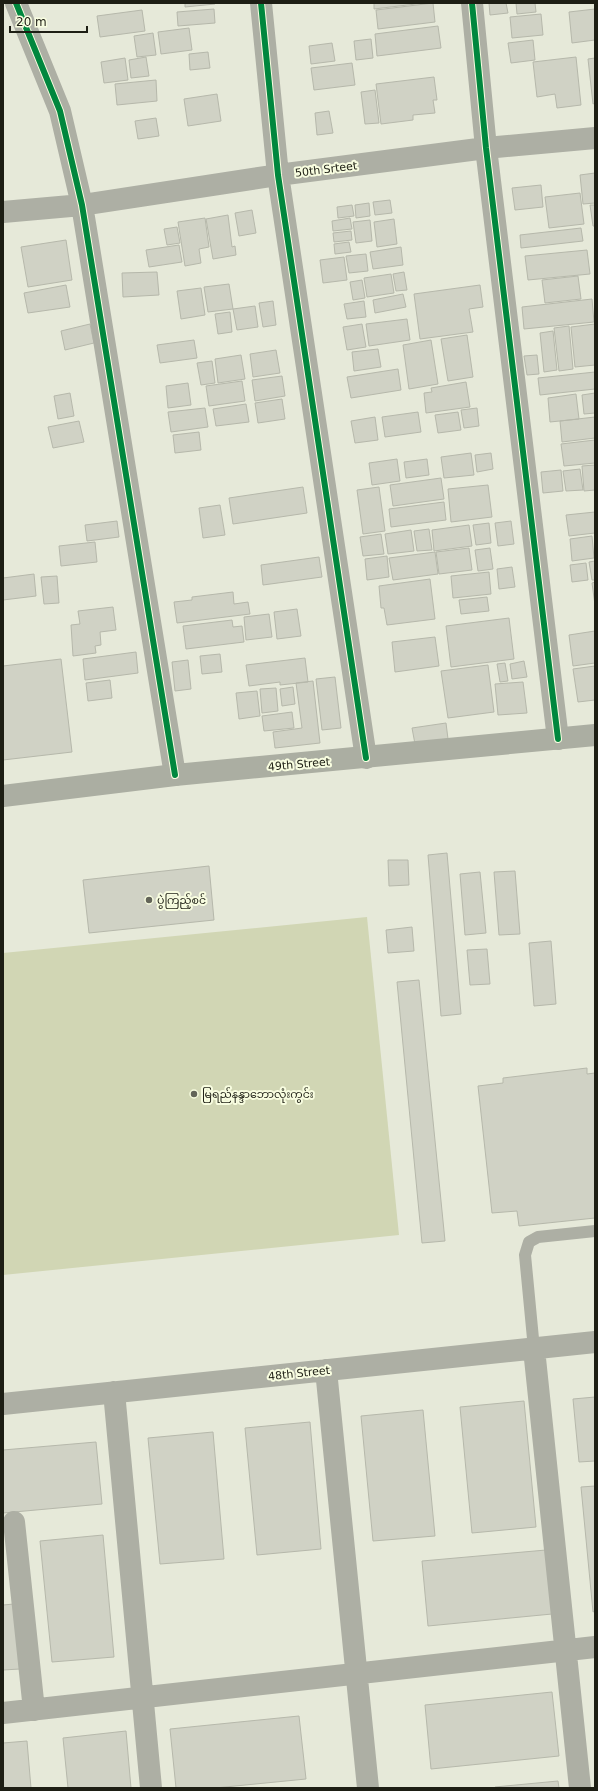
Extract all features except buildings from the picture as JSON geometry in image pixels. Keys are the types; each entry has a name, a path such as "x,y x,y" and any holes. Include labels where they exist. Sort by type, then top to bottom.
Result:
{"main road":[{"name":"49th Street","path":"3,796 175,775 595,735"}],"street":[{"path":"16,3 60,111 82,205 175,775"},
{"path":"261,3 278,175 366,758"},
{"path":"472,3 486,148 558,739"},
{"name":"50th Srteet","path":"7,212 82,205 278,175 486,148 595,138"},
{"name":"48th Street","path":"3,1404 595,1342"},
{"path":"534,1349 580,1788"},
{"path":"326,1370 368,1788"},
{"path":"114,1392 151,1788"},
{"path":"14,1522 34,1710"},
{"path":"3,1713 595,1647"}],"lane":[{"path":"534,1349 525,1255 529,1242 538,1237 595,1231"}],"green space":[{"name":"မြရည်နန္ဒာဘောလုံးကွင်း","path":"367,917 399,1235 3,1275 3,953"}],"cycle path":[{"path":"16,3 60,111 82,205 175,775"},
{"path":"261,3 278,175 366,758"},
{"path":"472,3 486,148 558,739"}],"place":[{"name":"ပွဲကြည့်စင်","path":"149,900"},
{"name":"မြရည်နန္ဒာဘောလုံးကွင်း","path":"194,1094"}]}
